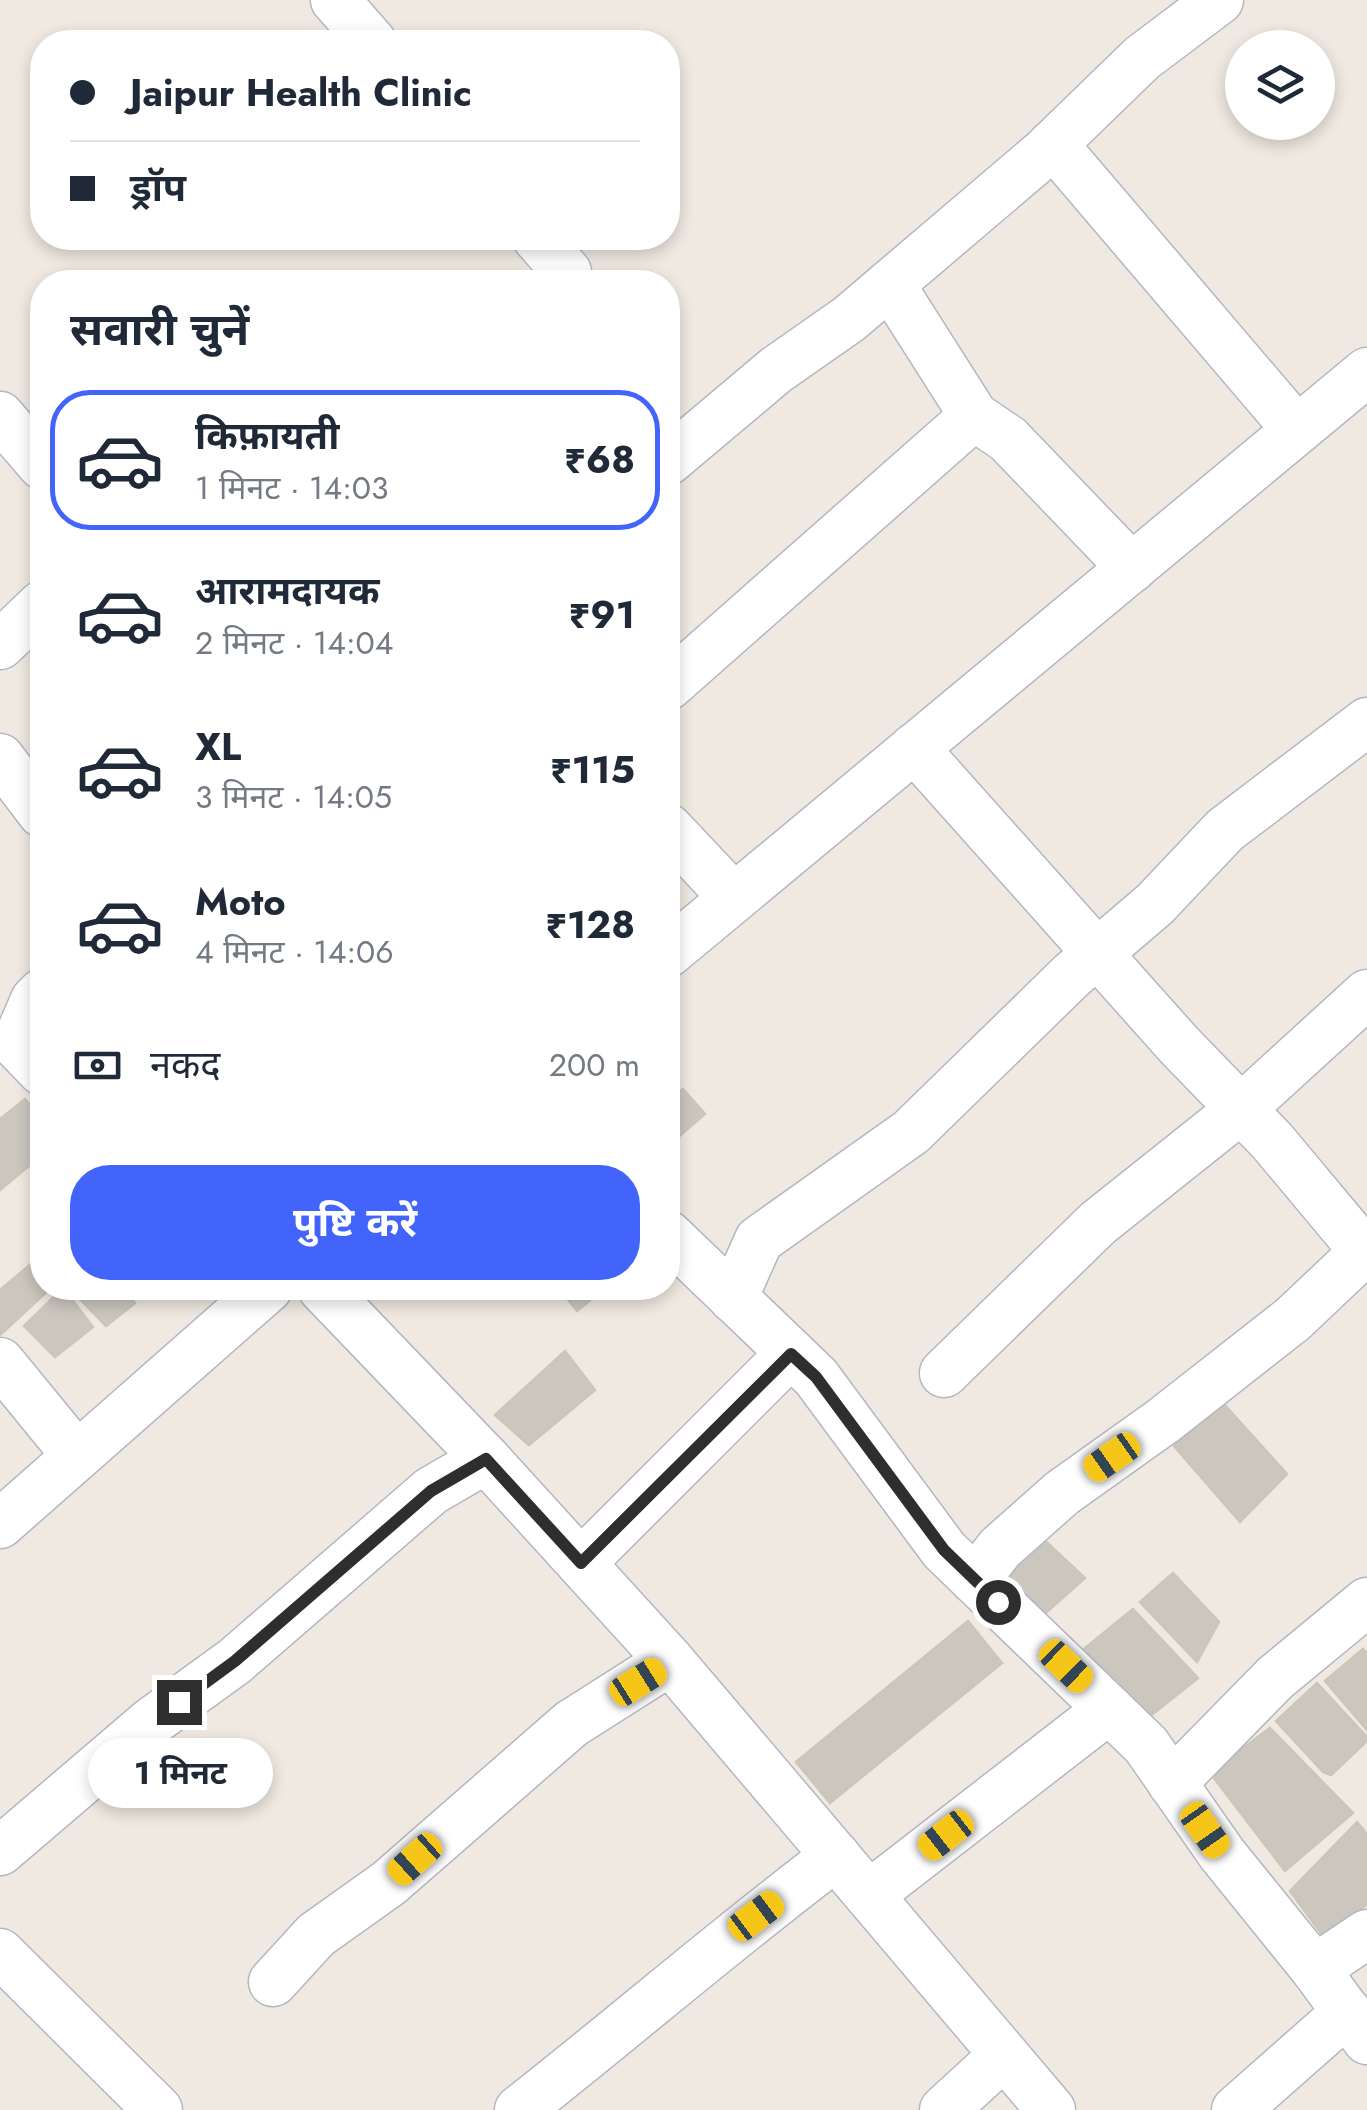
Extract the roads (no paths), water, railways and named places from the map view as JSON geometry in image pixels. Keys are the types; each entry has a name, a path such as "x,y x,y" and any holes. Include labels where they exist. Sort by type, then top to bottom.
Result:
{"street":[{"path":"334,0 361,30"},
{"path":"680,451 776,370 849,320 1053,144 1142,58 1219,0"},
{"path":"1053,144 1297,430"},
{"path":"890,284 974,416 1008,439 1132,568"},
{"path":"680,943 1367,372"},
{"path":"0,416 30,451"},
{"path":"680,675 974,416"},
{"path":"0,644 30,615"},
{"path":"734,1298 759,1240 911,1132 1010,1034 1155,904 1225,830 1367,722"},
{"path":"914,748 1272,1141 1366,1250 1293,1320 1164,1421 1062,1493 1000,1548 975,1580"},
{"path":"0,758 30,797"},
{"path":"680,841 734,898"},
{"path":"944,1374 1098,1223 1241,1109 1367,994"},
{"path":"20,1056 30,1021"},
{"path":"680,1246 816,1377 944,1550 1146,1744 1222,1854 1357,2026 1236,2110"},
{"path":"0,1524 246,1300"},
{"path":"334,1300 486,1459 670,1661 1051,2110"},
{"path":"581,1563 791,1354"},
{"path":"0,1362 77,1456"},
{"path":"0,1851 151,1722 235,1661 431,1491 486,1459"},
{"path":"1172,1783 1276,1678 1367,1602"},
{"path":"273,1982 316,1935 388,1883 571,1724 670,1661"},
{"path":"869,1895 1109,1709"},
{"path":"519,2110 730,1936 836,1856"},
{"path":"1315,1968 1367,1934"},
{"path":"0,1953 158,2110"},
{"path":"944,2110 1004,2055"}]}
